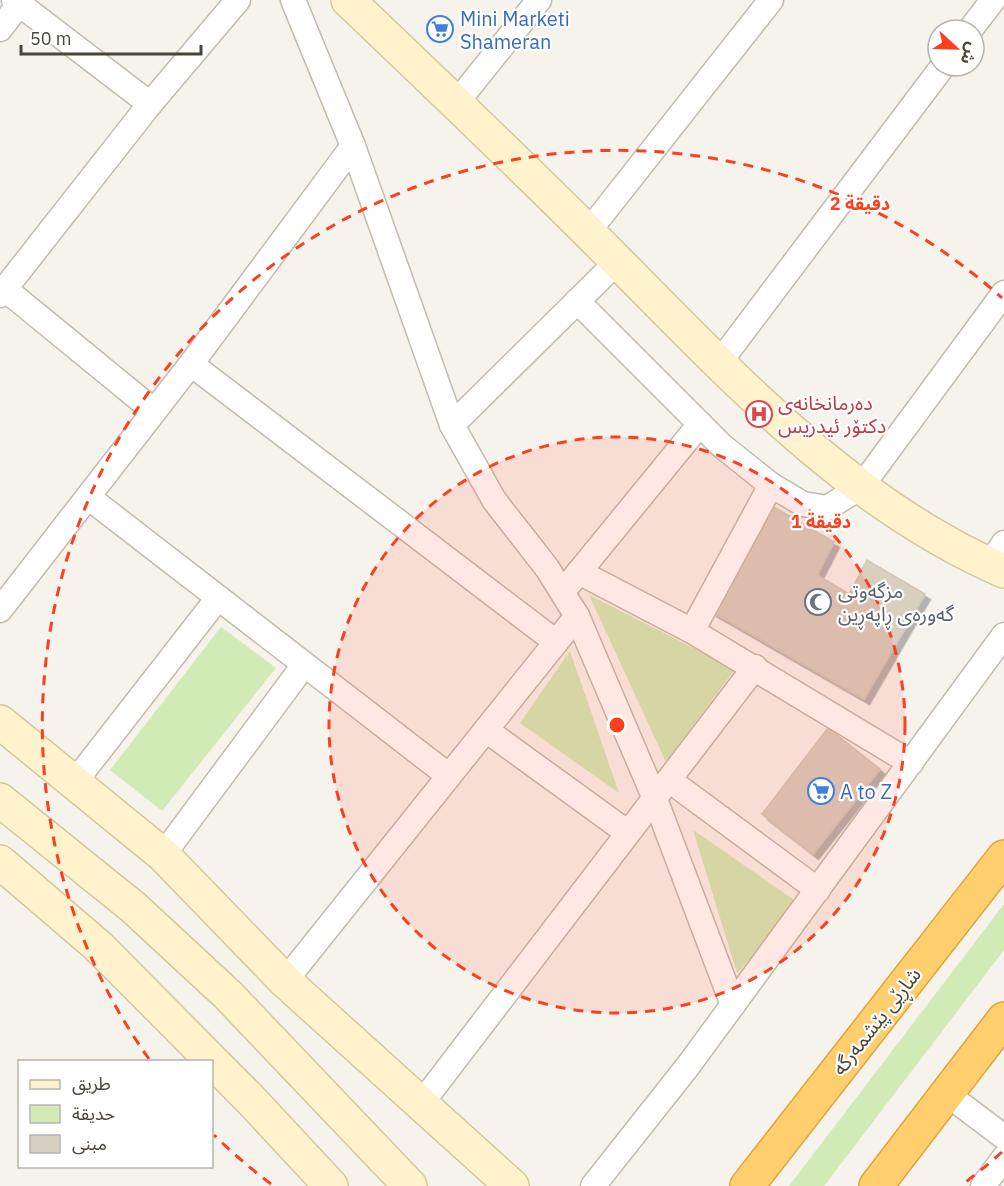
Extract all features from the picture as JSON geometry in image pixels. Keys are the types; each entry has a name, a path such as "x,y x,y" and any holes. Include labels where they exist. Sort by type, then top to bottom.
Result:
{"highway":[{"name":"شاڕێی پێشمەرگە","path":"747,1186 1004,856"},
{"path":"876,1186 1004,1019"}],"street":[{"path":"154,411 2,292 150,104 238,0"},
{"path":"293,0 353,146 452,425 494,500 563,592 577,616 662,789 734,1005"},
{"path":"348,0 457,102 719,363 861,487 910,521 999,560"},
{"path":"457,102 539,0"},
{"path":"588,232 771,0"},
{"path":"979,18 993,0"},
{"path":"0,29 16,2 150,104"},
{"path":"719,363 934,78"},
{"path":"0,610 191,364 353,146"},
{"path":"452,425 618,261"},
{"path":"577,301 722,446 771,485 803,504 827,508 861,487 1004,293"},
{"path":"191,364 556,642"},
{"path":"563,592 700,424"},
{"path":"692,631 771,485"},
{"path":"88,497 449,776"},
{"path":"579,572 692,631 911,762"},
{"path":"74,783 218,598"},
{"path":"285,981 577,616"},
{"path":"593,1186 734,1005 1004,636"},
{"path":"163,855 304,664"},
{"path":"421,1104 755,668"},
{"path":"0,722 163,855 285,981 512,1186"},
{"path":"486,730 628,833"},
{"path":"662,789 818,890"},
{"path":"0,800 133,907 228,995 410,1186"},
{"path":"0,862 98,946 211,1060"},
{"path":"98,946 133,907"},
{"path":"213,1062 331,1186"},
{"path":"947,1094 1004,1137"},
{"path":"983,1186 1004,1158"}],"green space":[{"path":"589,595 735,669 666,762"},
{"path":"221,627 276,668 162,811 110,770"},
{"path":"570,651 619,793 520,723"},
{"path":"693,830 800,904 737,973"},
{"path":"1004,904 1004,950 824,1186 789,1186"}],"building":[{"name":"مزگەوتی گەورەی ڕاپەڕین","path":"772,506 834,542 817,575 849,594 867,560 925,594 864,699 711,611"},
{"name":"A to Z","path":"828,728 880,769 813,854 762,814"}],"place":[{"name":"Mini Marketi Shameran","path":"440,29"},
{"name":"دەرمانخانەی دکتۆر ئیدریس","path":"759,414"},
{"name":"مزگەوتی گەورەی ڕاپەڕین","path":"818,602"},
{"name":"A to Z","path":"821,791"}]}
